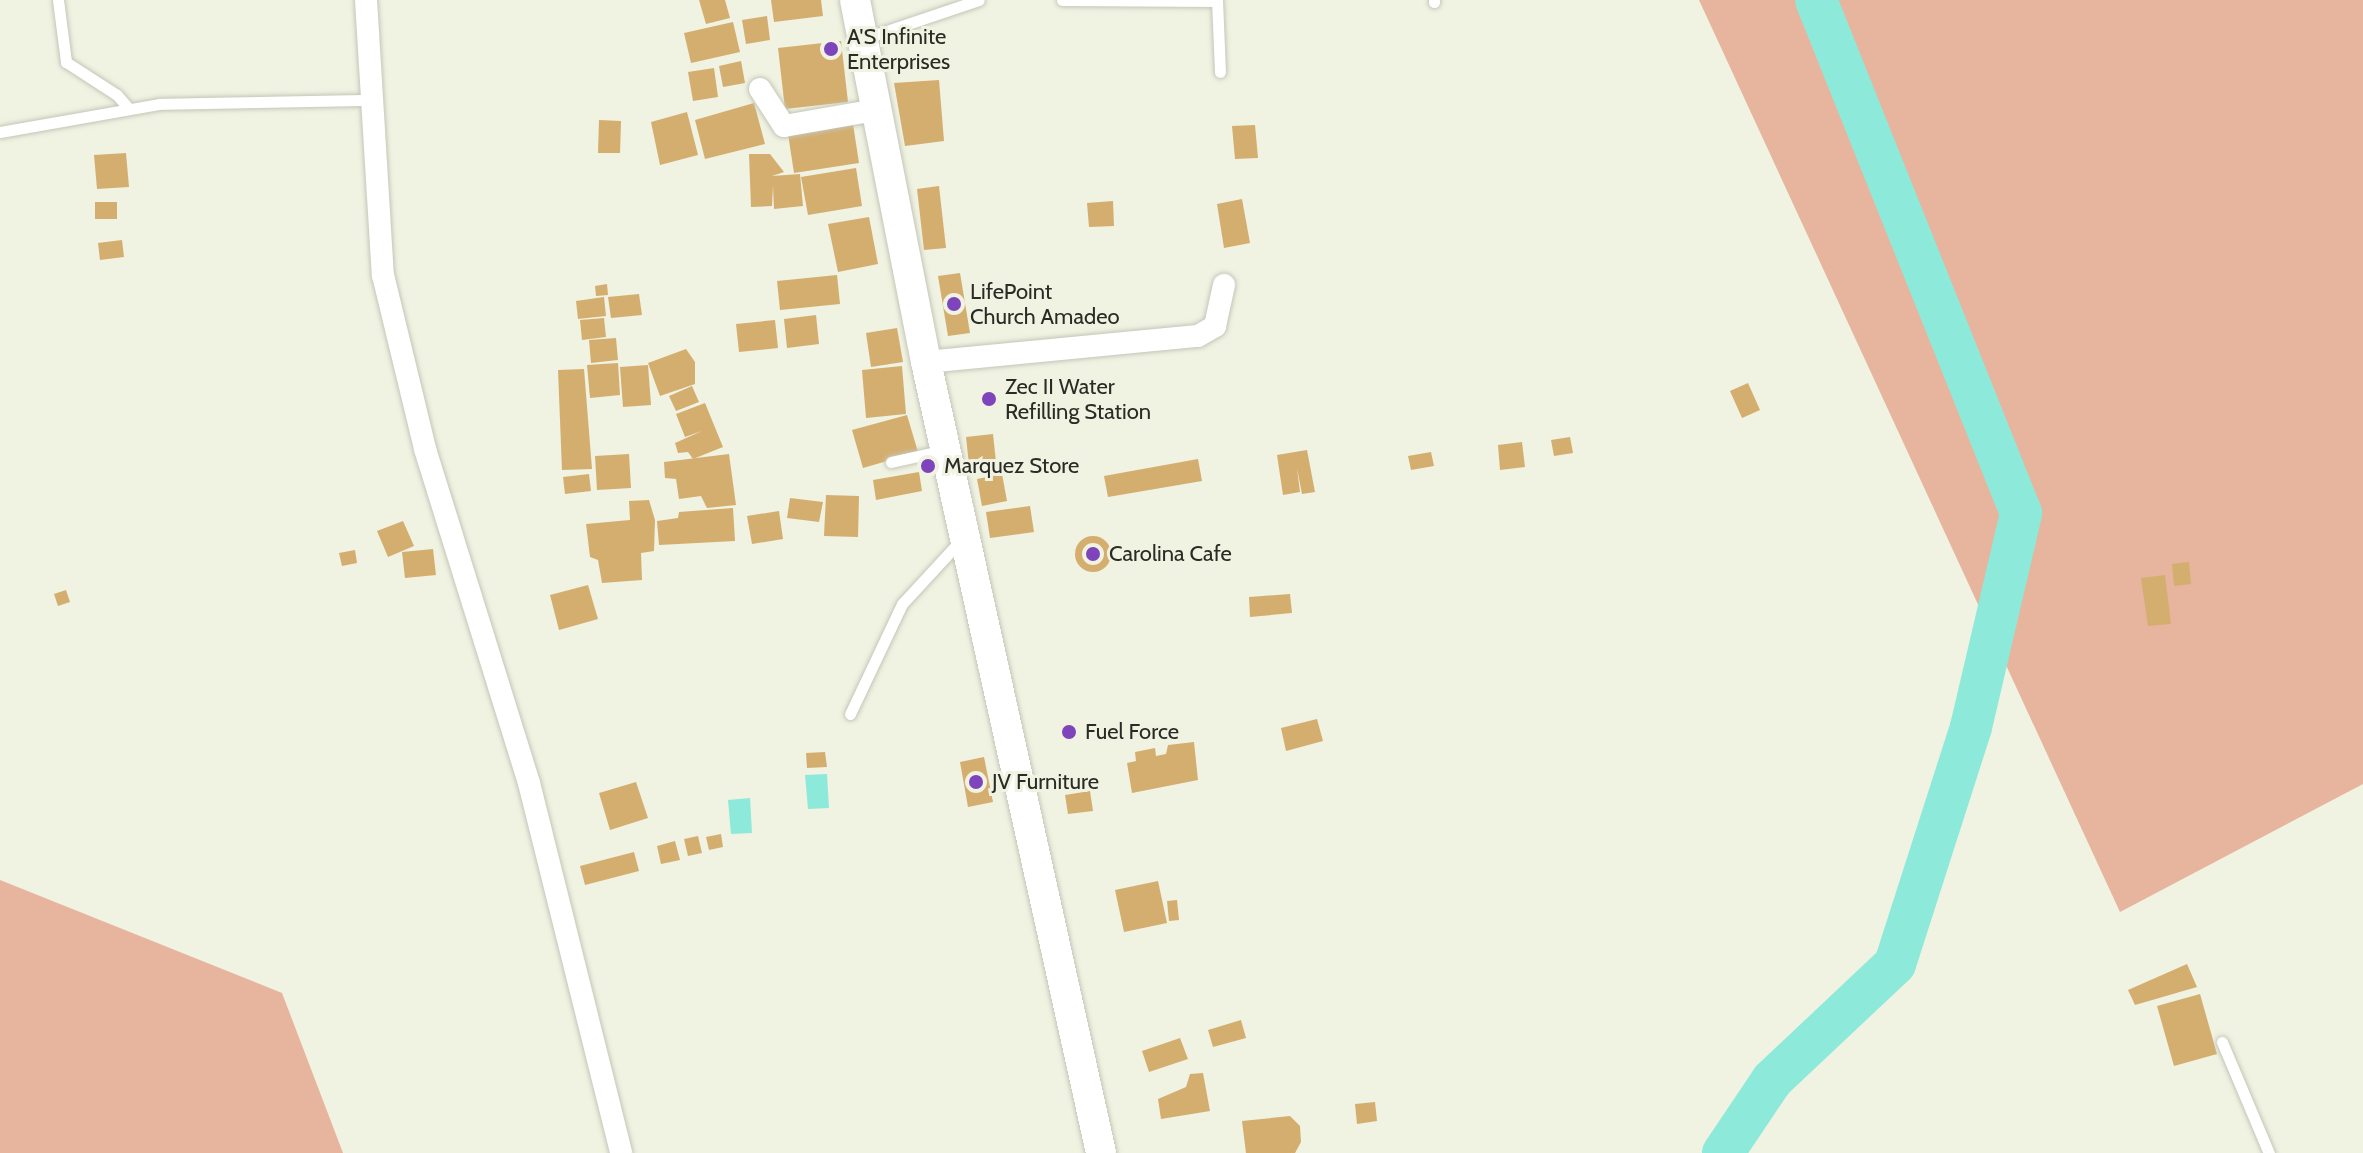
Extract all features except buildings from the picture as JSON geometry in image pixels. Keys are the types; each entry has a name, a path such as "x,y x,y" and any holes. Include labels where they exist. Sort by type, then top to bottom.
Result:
{"main road":[{"path":"855,0 926,362 1101,1153"}],"street":[{"path":"366,0 370,100 386,289 425,449 529,783 621,1153"},
{"path":"760,89 784,126 876,110"},
{"path":"926,362 1198,336 1215,326 1224,285"}],"lane":[{"path":"58,0 66,62 117,95 129,109"},
{"path":"863,39 979,0"},
{"path":"1062,0 1217,1 1220,72"},
{"path":"0,132 159,104 370,100"},
{"path":"891,462 946,450"},
{"path":"850,714 902,604 951,547 966,537"},
{"path":"2222,1042 2269,1153"}],"shaded area":[{"path":"1699,0 2363,0 2363,784 2120,912"},
{"path":"0,880 282,993 343,1153 0,1153"}],"water":[{"path":"827,774 829,808 808,809 805,775"},
{"path":"750,798 752,833 731,834 728,800"}],"waterway":[{"path":"1723,1153 1772,1080 1895,964 1971,727 2021,513 1816,0"}],"place":[{"name":"A'S Infinite Enterprises","path":"831,49"},
{"name":"LifePoint Church Amadeo","path":"954,304"},
{"name":"Zec II Water Refilling Station","path":"989,399"},
{"name":"Marquez Store","path":"928,466"},
{"name":"Carolina Cafe","path":"1093,554"},
{"name":"Fuel Force","path":"1069,732"},
{"name":"JV Furniture","path":"976,782"}]}
